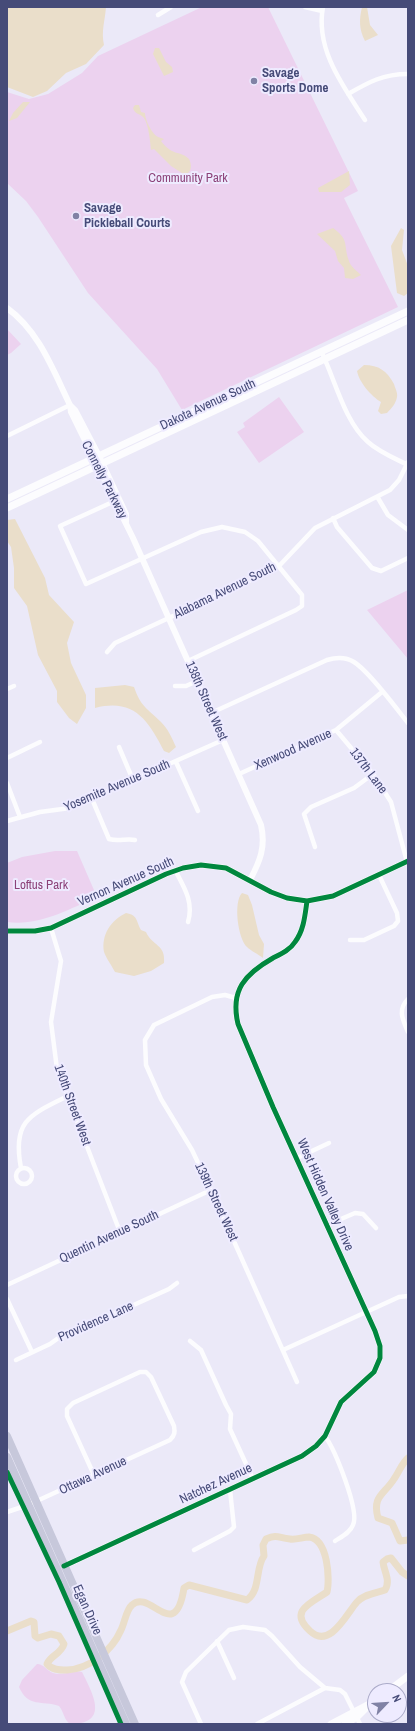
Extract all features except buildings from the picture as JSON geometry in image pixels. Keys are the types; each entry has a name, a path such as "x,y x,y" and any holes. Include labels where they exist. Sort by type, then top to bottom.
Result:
{"highway":[{"name":"Egan Drive","path":"7,1436 135,1724"},
{"name":"Egan Drive","path":"7,1457 126,1724"}],"main road":[{"name":"Dakota Avenue South","path":"7,499 408,311"},
{"name":"Dakota Avenue South","path":"7,508 408,320"},
{"path":"399,1683 408,1676"},
{"path":"345,1724 355,1714 367,1706"},
{"path":"331,1724 355,1714"}],"street":[{"path":"158,15 171,7"},
{"path":"305,7 323,9 321,30 325,50 348,94 365,120"},
{"path":"348,94 377,79 392,74 408,74"},
{"name":"Connelly Parkway","path":"7,308 25,323 36,338 70,405 75,410 116,500 126,514 126,523"},
{"path":"321,351 350,417 359,432 377,449 408,464"},
{"path":"7,436 70,405"},
{"name":"Alabama Avenue South","path":"107,652 115,643 279,566 310,532 332,518 378,498 395,486 408,464"},
{"path":"378,498 388,515 408,530"},
{"path":"116,500 60,526 86,584 210,528 222,527 245,532 258,541 300,591 303,598 302,606 296,610 188,662"},
{"path":"332,518 337,527 372,568 381,571 408,558"},
{"name":"138th Street West","path":"126,523 261,825 263,838 262,856 250,880"},
{"path":"211,713 327,660 340,658 348,659 363,670 408,723"},
{"path":"175,686 186,686 197,681"},
{"path":"7,689 14,686"},
{"name":"Xenwood Avenue","path":"239,774 336,730 382,692"},
{"name":"137th Lane","path":"336,730 373,774 391,802 408,861"},
{"name":"Yosemite Avenue South","path":"7,821 20,817 70,808 223,740"},
{"path":"7,758 40,742"},
{"path":"118,747 133,780"},
{"path":"176,762 198,811"},
{"path":"315,847 304,814 311,807 354,788 373,774"},
{"path":"7,783 20,817"},
{"path":"92,799 110,839 116,841 127,838 135,840"},
{"name":"Vernon Avenue South","path":"7,931 35,931 51,928 175,870 201,865 226,868 271,892 287,898 307,901 333,896 408,861"},
{"path":"175,870 189,900 191,912 188,922"},
{"path":"350,940 364,940 394,926 398,921 398,913 379,875"},
{"path":"236,998 242,983 254,970 286,952 295,942 304,924 307,901"},
{"name":"140th Street West","path":"51,928 61,961 51,1022 57,1069 66,1097 120,1232"},
{"name":"139th Street West","path":"236,998 225,995 212,997 154,1025 145,1040 146,1065 161,1099 192,1150 212,1190 297,1382"},
{"name":"West Hidden Valley Drive","path":"236,998 235,1012 238,1024 273,1107 327,1224 380,1346 380,1358 374,1372 350,1392"},
{"path":"408,999 404,1004 401,1013 408,1032"},
{"path":"21,1168 18,1146 24,1125 33,1114 66,1097"},
{"path":"297,1158 329,1144"},
{"name":"Quentin Avenue South","path":"7,1284 212,1190"},
{"path":"327,1224 355,1213 363,1214 376,1228"},
{"name":"Providence Lane","path":"16,1360 69,1332 96,1322 169,1289 177,1283"},
{"path":"283,1350 399,1297 408,1296"},
{"path":"7,1299 32,1352"},
{"path":"190,1341 201,1350 231,1414 230,1429 253,1479"},
{"name":"Ottawa Avenue","path":"7,1512 36,1502 94,1476 170,1440 175,1433 174,1426 152,1377 146,1372 140,1372 72,1403 67,1409 67,1416 94,1476"},
{"name":"Natchez Avenue","path":"64,1566 302,1456 316,1446 325,1436 336,1410 350,1392"},
{"path":"325,1436 331,1445 344,1475 355,1515 353,1526 344,1536 335,1541"},
{"path":"194,1550 230,1531 234,1527 230,1490"},
{"path":"201,1724 182,1682 186,1672 217,1641 229,1630 238,1627 269,1632 300,1667 325,1688 340,1690 345,1694 360,1724"},
{"path":"217,1641 234,1678"},
{"path":"257,1724 325,1688"}],"green space":[{"name":"Community Park","path":"202,7 268,7 358,191 344,198 398,307 182,410 157,369 88,293 38,217 26,201 7,183 7,92 29,99 48,94 82,73 98,56"},
{"path":"7,329 21,344 7,355"},
{"path":"279,397 304,432 259,463 237,432 245,427 243,423"},
{"path":"408,590 408,659 367,610"},
{"name":"Loftus Park","path":"55,851 77,851 97,897 53,916 31,922 7,922 7,863 22,857"},
{"path":"37,1664 42,1665 51,1672 57,1674 82,1672 94,1698 94,1713 90,1719 82,1723 70,1724 66,1720 59,1706 31,1701 23,1694 19,1687 22,1680"}],"shaded area":[{"path":"7,7 106,7 103,31 104,45 86,64 66,73 47,91 33,97 7,87"},
{"path":"362,7 367,7 370,25 378,35 365,41 360,24"},
{"path":"155,48 159,48 166,62 172,67 173,72 164,76 153,54"},
{"path":"23,102 30,102 17,118 9,121 13,113"},
{"path":"135,105 139,105 141,112 145,113 151,130 156,135 164,139 161,141 165,146 186,156 189,159 191,168 187,174 185,175 171,166 154,149 151,150 147,125 144,118 134,110 133,108"},
{"path":"349,171 350,185 341,192 319,192 318,188"},
{"path":"333,228 344,239 350,263 361,275 353,279 345,278 344,268 338,261 335,251 317,234"},
{"path":"401,228 404,230 402,250 408,266 408,293 404,296 397,293 391,246"},
{"path":"364,365 374,366 382,370 394,384 397,394 396,399 394,405 387,413 381,414 378,411 381,402 360,380 357,371"},
{"path":"15,519 45,578 49,595 74,622 67,643 71,663 86,695 86,708 77,724 69,718 57,702 57,691 38,655 27,606 14,588 14,568 11,547 7,541 7,520"},
{"path":"125,685 134,687 142,703 168,731 176,747 169,753 164,751 145,721 130,709 120,706 95,708 95,688"},
{"path":"242,893 248,895 252,905 259,935 264,944 263,958 247,947 241,936 237,912 239,898"},
{"path":"126,913 135,917 141,930 146,932 161,949 164,957 164,963 151,971 134,976 115,972 106,957 103,946 108,929 116,920"}],"waterway":[{"path":"408,1458 380,1496 377,1505 378,1518 392,1523 400,1541 408,1540"},
{"path":"7,1631 31,1621 34,1622 35,1636 38,1638 51,1634 59,1636 64,1644 61,1650 51,1658 47,1664 56,1669 75,1669 99,1658 106,1652 117,1638 130,1607 139,1602 146,1603 161,1612 168,1614 175,1612 180,1604 184,1588 189,1585 247,1600 251,1596 256,1585 261,1561 264,1556 263,1545 266,1539 273,1537 286,1539 309,1537 315,1539 324,1552 328,1569 327,1592 304,1608 301,1613 301,1618 304,1624 317,1636 324,1636 337,1628 360,1599 367,1595 385,1590 387,1586 387,1579 383,1562 387,1559 391,1558 402,1572 408,1576"}],"cycle path":[{"path":"7,931 35,931 51,928 166,874 183,868 201,865 226,868 271,892 287,898 307,901 333,896 408,861"},
{"path":"64,1566 302,1456 316,1446 325,1436 341,1402 374,1372 380,1358 380,1346 375,1331 273,1107 238,1024 236,1012 238,992 242,984 255,970 288,950 293,945 304,922 307,901"},
{"path":"7,1472 59,1582 121,1724"}],"place":[{"name":"Savage Sports Dome","path":"254,81"},
{"name":"Savage Pickleball Courts","path":"76,216"}]}
